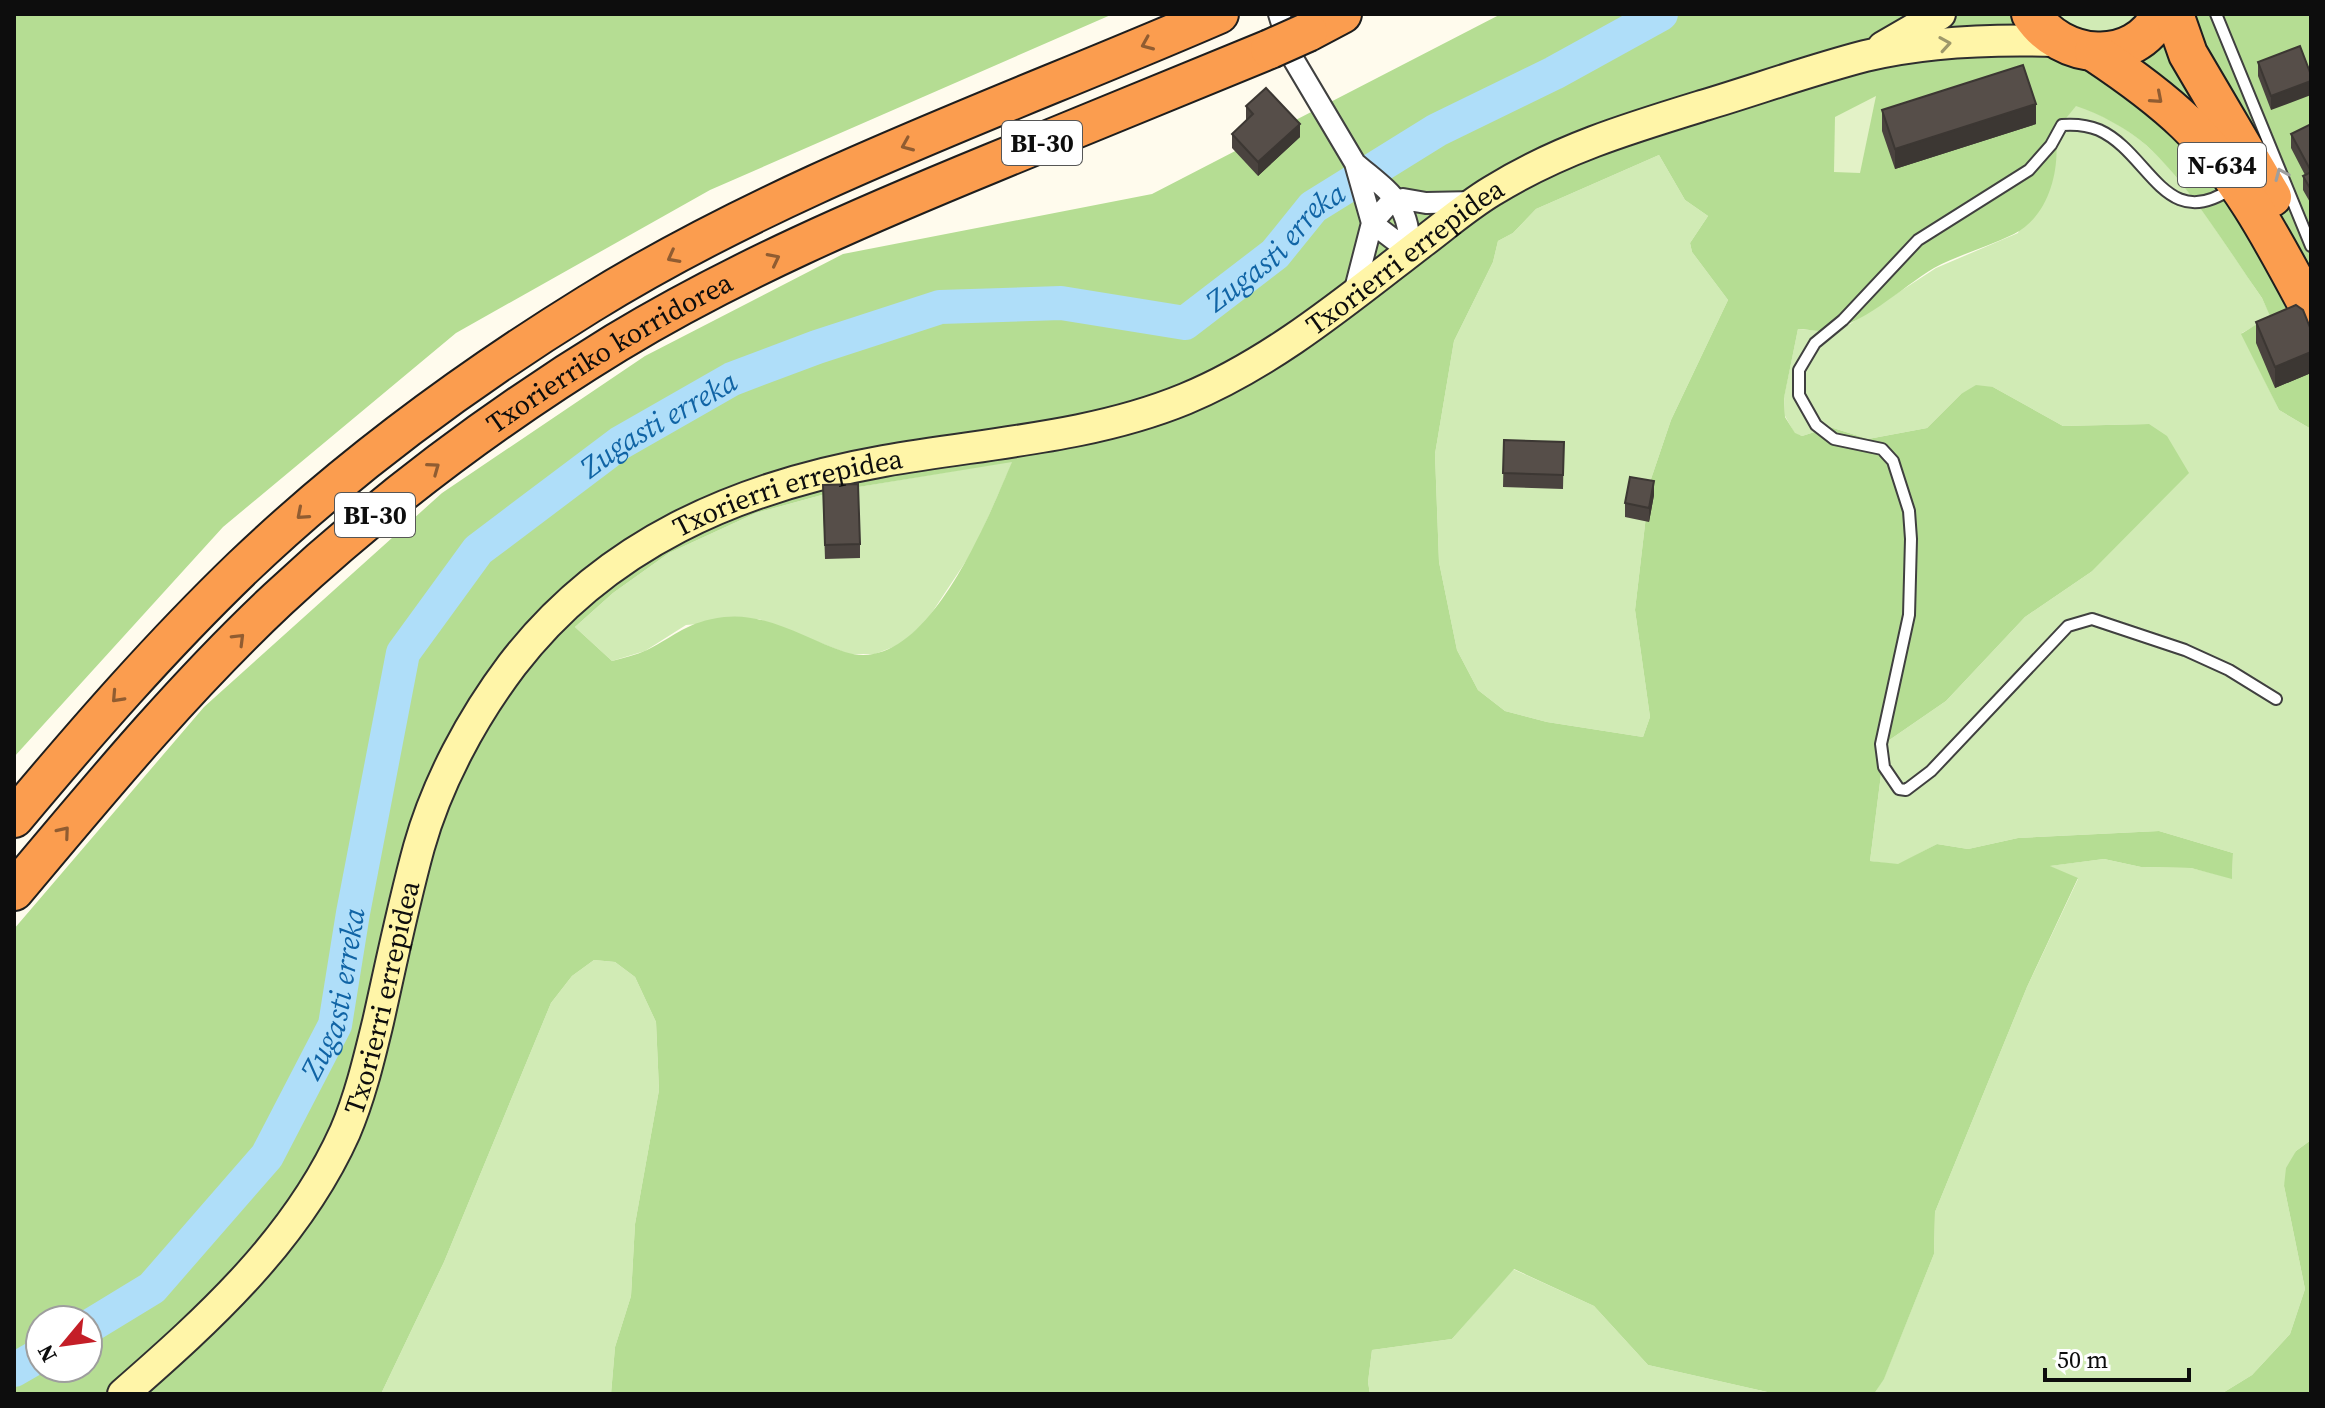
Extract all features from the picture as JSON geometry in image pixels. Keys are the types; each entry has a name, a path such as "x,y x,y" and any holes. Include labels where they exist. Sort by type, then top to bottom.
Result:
{"highway":[{"name":"Txorierriko korridorea","path":"14,818 107,707 244,567 377,451 474,379 637,276 795,195 1219,14"},
{"name":"Txorierriko korridorea","path":"14,891 143,739 276,601 406,488 501,419 660,318 815,238 1286,32 1342,14"},
{"path":"2094,52 2118,49 2140,38 2161,14"},
{"name":"N-634","path":"2174,14 2188,54 2311,266"},
{"name":"N-634","path":"2043,28 2074,49 2094,52 2143,85 2188,124 2237,185 2275,244 2311,311"}],"main road":[{"path":"1868,55 1940,14"},
{"path":"1868,55 2043,28"},
{"name":"Txorierri errepidea","path":"123,1394 234,1291 281,1240 314,1192 346,1130 367,1070 420,842 448,770 508,670 538,633 600,576 663,533 729,502 782,483 883,461 1002,444 1114,422 1186,398 1286,344 1475,202 1555,155 1620,131 1868,55"}],"street":[{"path":"1286,32 1292,57 1355,163 1371,219 1354,293"},
{"path":"1355,163 1395,198 1406,221 1410,252"},
{"path":"1371,219 1395,198 1475,202"},
{"path":"1371,219 1410,252"}],"lane":[{"path":"2216,14 2311,246"},
{"path":"2237,185 2210,202 2188,204 2168,193 2118,143 2101,131 2078,124 2062,125 2051,145 2029,170 1918,240 1843,320 1815,343 1799,370 1799,395 1816,425 1834,439 1882,449 1893,461 1905,496 1911,539 1909,615 1881,744 1884,767 1899,789 1906,790 1931,771 2068,626 2092,619 2185,650 2229,670 2276,699"}],"green space":[{"path":"14,14 1113,14 710,190 456,333 223,527 14,757"},
{"path":"1501,14 2049,14 2092,36 2125,28 2141,14 2311,14 2311,429 2279,410 2241,334 2270,316 2262,298 2207,218 2146,145 2112,122 2076,106 2055,132 2056,160 2050,189 2044,203 2026,226 2004,239 1934,268 1851,323 1822,331 1798,329 1784,398 1785,417 1795,433 1802,436 1830,427 1868,439 1927,428 1961,394 1976,385 1993,387 2063,426 2149,424 2167,436 2189,473 2091,572 2025,617 1946,701 1885,743 1870,861 1898,864 1937,844 1968,849 2018,838 2159,831 2233,853 2232,879 2191,868 2141,867 2104,859 2050,866 2078,878 2027,987 1935,1212 1934,1254 1884,1379 1874,1394 1776,1394 1648,1365 1594,1306 1514,1269 1452,1339 1372,1350 1368,1382 1370,1394 611,1394 615,1347 631,1296 635,1224 659,1090 656,1022 635,977 615,962 594,960 572,976 551,1003 444,1262 381,1394 14,1394 14,929 204,707 442,493 645,356 843,254 1152,194","holes":["1659,155 1685,200 1708,216 1690,243 1692,252 1728,300 1671,420 1650,482 1635,610 1650,717 1643,737 1547,722 1505,711 1478,690 1457,650 1439,562 1435,454 1454,341 1493,262 1498,241 1513,233 1536,209","1012,462 987,519 950,588 927,618 902,641 874,654 845,652 770,622 724,617 700,622 647,650 612,661 575,627 613,593 669,553 756,513 840,490"]},
{"path":"2049,14 2141,14 2125,28 2092,36"},
{"path":"1876,96 1860,173 1834,172 1835,117"},
{"path":"2076,105 2130,132 2146,145 2162,160 2207,218 2262,298 2271,317 2242,333 2279,410 2311,429 2311,1140 2296,1151 2284,1186 2305,1289 2290,1334 2252,1375 2221,1394 1874,1394 1884,1378 1934,1254 1935,1212 2027,987 2078,879 2049,866 2104,859 2141,867 2191,868 2232,878 2233,853 2159,831 2018,838 1968,849 1937,844 1898,865 1870,861 1885,743 1946,701 2025,617 2091,572 2149,424 2063,426 1993,387 1961,394 1927,428 1868,439 1830,427 1802,436 1795,434 1785,416 1784,397 1798,329 1823,331 1850,324 1936,268 2018,233 2055,132"},
{"path":"1659,155 1685,200 1708,216 1690,243 1692,252 1728,300 1671,420 1650,482 1635,610 1650,717 1643,737 1547,722 1505,711 1478,690 1457,650 1439,562 1435,454 1454,341 1493,262 1498,241 1513,233 1536,209"},
{"path":"1013,461 974,549 927,620 901,644 875,654 849,654 759,619 686,625 645,651 612,661 575,627 613,593 669,553 756,513 840,490"},
{"path":"594,960 615,962 635,977 656,1022 659,1090 635,1224 631,1296 615,1347 611,1394 381,1394 444,1262 551,1003 572,976"},
{"path":"2311,1140 2311,1394 2221,1394 2252,1375 2290,1334 2305,1289 2284,1186 2286,1168 2296,1151"},
{"path":"1513,1269 1594,1306 1648,1365 1776,1394 1370,1394 1368,1382 1372,1350 1452,1339"}],"building":[{"path":"2300,46 2311,81 2271,96 2258,62"},
{"path":"2023,65 2036,104 1895,149 1882,110"},
{"path":"1266,88 1300,124 1258,162 1232,134 1253,114 1246,106"},
{"path":"2311,124 2311,171 2291,134"},
{"path":"2311,172 2311,190 2303,176"},
{"path":"2296,305 2303,310 2311,330 2311,352 2275,367 2256,322"},
{"path":"1504,440 1564,442 1563,475 1503,473"},
{"path":"1630,477 1654,481 1649,508 1625,503"},
{"path":"858,484 860,544 825,545 823,485"}],"waterway":[{"name":"Zugasti erreka","path":"104,1317 152,1288 267,1156 335,1025 353,913 403,653 478,550 620,443 732,379 817,347 940,307 1061,303 1185,323 1275,254 1313,207 1437,130 1554,73 1661,14"},
{"name":"Zugasti erreka","path":"14,1370 24,1364"}]}
